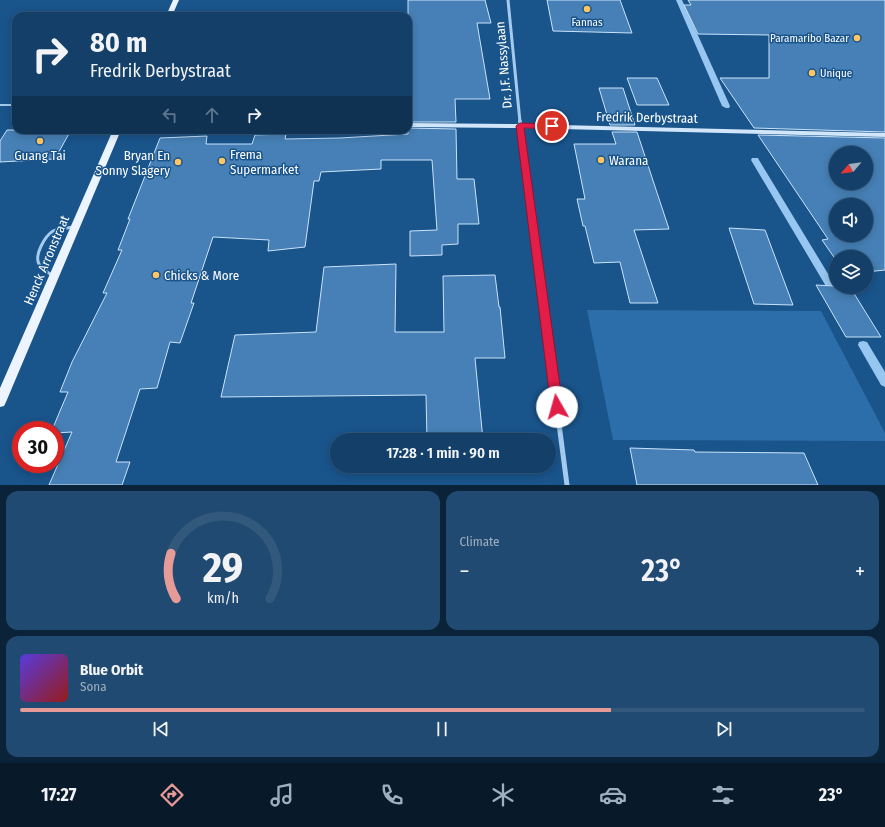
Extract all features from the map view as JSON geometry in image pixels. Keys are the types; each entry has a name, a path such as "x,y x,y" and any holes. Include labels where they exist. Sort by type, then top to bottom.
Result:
{"main road":[{"path":"171,12 176,0"},
{"name":"Fredrik Derbystraat","path":"412,125 885,134"},
{"name":"Henck Arronstraat","path":"0,402 115,134"}],"street":[{"name":"Dr. J.F. Nassylaan","path":"508,0 520,126 567,485"}],"lane":[{"path":"0,106 12,106"},
{"path":"54,277 39,264 37,258 39,252 50,232 58,228 76,227"}],"shaded area":[{"path":"587,310 821,311 885,433 885,441 613,440"}],"building":[{"path":"408,0 485,0 491,23 477,23 490,99 455,99 456,122 412,122 412,12 408,12"},
{"path":"547,0 620,0 632,33 553,31"},
{"path":"688,0 885,0 885,132 754,128 720,78 769,78 769,35 698,34 684,5 691,5"},
{"path":"627,78 657,78 669,105 637,105"},
{"path":"599,88 623,88 635,125 610,125"},
{"path":"412,128 456,129 457,179 474,179 479,224 458,224 458,244 442,245 442,255 410,256 410,231 437,230 432,160 381,160 381,169 321,172 319,181 314,181 305,247 268,251 269,240 213,237 191,303 194,303 180,343 170,342 157,388 140,389 116,462 130,462 122,485 49,485 54,473 64,473 64,450 72,432 64,432 64,421 56,421 68,392 60,392 72,362 107,293 103,293 122,250 118,250 130,219 128,219 160,138 207,136 206,144 252,144 255,135 286,134 285,139 412,134"},
{"name":"Guang Tai","path":"7,130 12,130 12,134 69,134 55,159 0,162 0,141"},
{"path":"612,132 637,132 669,229 634,230 658,303 630,303 620,262 594,263 585,226 583,226 577,199 585,199 574,144 616,144"},
{"path":"758,135 885,138 885,270 873,271 873,250 829,250 822,240 828,239"},
{"path":"729,228 765,230 793,305 754,304"},
{"path":"396,264 395,332 444,332 443,276 495,275 505,358 475,358 482,433 427,433 426,395 221,397 235,335 316,332 324,267"},
{"path":"816,285 829,286 829,294 854,294 881,337 846,337"},
{"path":"630,448 694,450 695,452 804,453 818,485 637,485"}],"waterway":[{"path":"679,0 726,106"},
{"path":"755,160 829,283"},
{"path":"863,345 885,382"}],"place":[{"name":"Fannas","path":"587,9"},
{"name":"Paramaribo Bazar","path":"857,38"},
{"name":"Unique","path":"812,73"},
{"name":"Guang Tai","path":"40,141"},
{"name":"Warana","path":"601,160"},
{"name":"Frema Supermarket","path":"222,161"},
{"name":"Bryan En Sonny Slagery","path":"178,162"},
{"name":"Chicks & More","path":"156,275"}],"route":[{"path":"552,126 520,126 557,407"}]}
